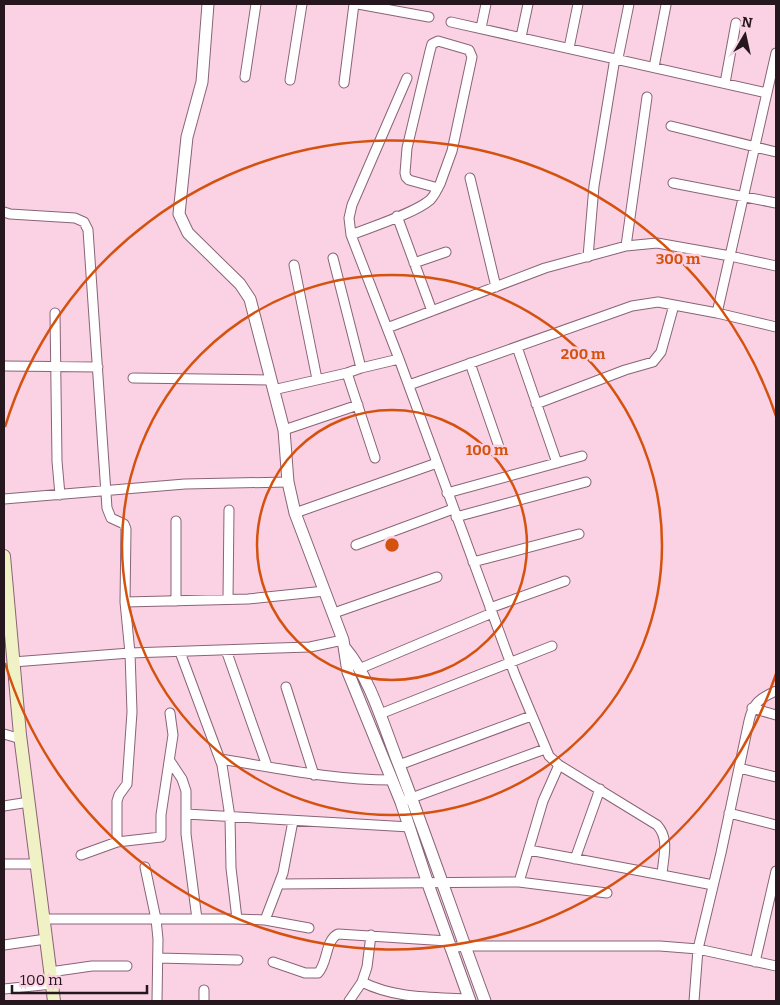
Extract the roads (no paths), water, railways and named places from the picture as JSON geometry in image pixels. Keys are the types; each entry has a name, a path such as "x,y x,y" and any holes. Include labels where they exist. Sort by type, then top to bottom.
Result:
{"main road":[{"path":"4,556 20,739 54,1001"}],"street":[{"path":"208,4 202,82 187,136 179,214 188,233 240,284 250,300 284,430 288,482 295,513 334,614 344,644 348,672 392,780 406,800 442,883 485,1001"},
{"path":"245,77 256,4"},
{"path":"290,80 302,4"},
{"path":"344,83 354,4"},
{"path":"358,4 429,17"},
{"path":"481,28 486,4"},
{"path":"521,37 528,4"},
{"path":"569,48 578,4"},
{"path":"588,257 594,186 616,58 629,4"},
{"path":"654,67 666,5"},
{"path":"451,22 767,93"},
{"path":"725,83 736,23"},
{"path":"351,235 420,206 429,201 438,188 452,151 472,57 470,50 438,41 432,44 430,51 407,148 405,173 409,180 438,188"},
{"path":"717,313 776,53"},
{"path":"407,78 352,206 349,218 351,235 409,385 510,662 545,749 549,756 559,765 656,825 663,832 665,841 662,875"},
{"path":"626,246 647,97"},
{"path":"671,126 776,152"},
{"path":"470,178 496,287"},
{"path":"674,183 776,203"},
{"path":"4,212 75,218 84,222 88,230 109,515 111,518 124,524 126,529 125,602 130,654 132,712 129,768 126,786 118,796 117,801 117,842"},
{"path":"397,216 432,311"},
{"path":"387,328 545,268 626,246 657,243 776,266"},
{"path":"414,263 446,252"},
{"path":"333,258 360,368"},
{"path":"294,265 317,379"},
{"path":"409,385 632,306 658,302 776,327"},
{"path":"536,404 625,370 653,362 660,352 674,305"},
{"path":"55,313 57,460 60,495"},
{"path":"517,347 556,463"},
{"path":"133,378 272,385 347,373 399,359"},
{"path":"470,363 499,447"},
{"path":"4,366 98,367"},
{"path":"347,373 375,458"},
{"path":"284,430 358,405"},
{"path":"447,493 582,456"},
{"path":"295,513 437,463"},
{"path":"4,499 185,484 288,482"},
{"path":"356,545 455,513 586,482"},
{"path":"228,599 229,510"},
{"path":"176,521 176,601"},
{"path":"473,562 579,534"},
{"path":"334,614 437,577"},
{"path":"359,669 565,581"},
{"path":"125,602 228,599 325,591"},
{"path":"13,662 130,654 310,648 344,644"},
{"path":"344,644 354,659 380,714 399,765 410,827 428,884 470,1000 402,996 378,990 362,982"},
{"path":"380,714 552,646"},
{"path":"226,650 267,766"},
{"path":"180,652 220,759 230,817 231,868 237,919"},
{"path":"286,687 314,775"},
{"path":"694,1001 698,949 714,885 752,708 758,701 776,691"},
{"path":"752,708 776,715"},
{"path":"81,855 117,842 161,837 161,815 173,735 170,713"},
{"path":"399,765 532,716"},
{"path":"4,734 20,739"},
{"path":"406,800 545,749"},
{"path":"220,759 314,775 360,780 392,780"},
{"path":"170,762 182,779 186,791 186,834 197,919"},
{"path":"520,882 543,801 559,765"},
{"path":"739,768 776,777"},
{"path":"575,859 600,789"},
{"path":"4,806 29,802"},
{"path":"729,813 776,825"},
{"path":"186,814 410,827"},
{"path":"264,920 280,884 294,821"},
{"path":"529,850 714,885"},
{"path":"4,864 37,864"},
{"path":"145,867 156,919 158,958 157,1001"},
{"path":"755,962 776,871"},
{"path":"280,884 520,882 607,893"},
{"path":"44,919 237,919 264,920 309,928"},
{"path":"273,962 305,973 318,973 323,967 334,936 343,933 464,946 660,946 698,949 776,966"},
{"path":"348,1001 362,982 367,967 371,935"},
{"path":"4,945 46,939"},
{"path":"158,958 238,960"},
{"path":"4,989 92,966 126,966"},
{"path":"204,990 204,1001"}]}
